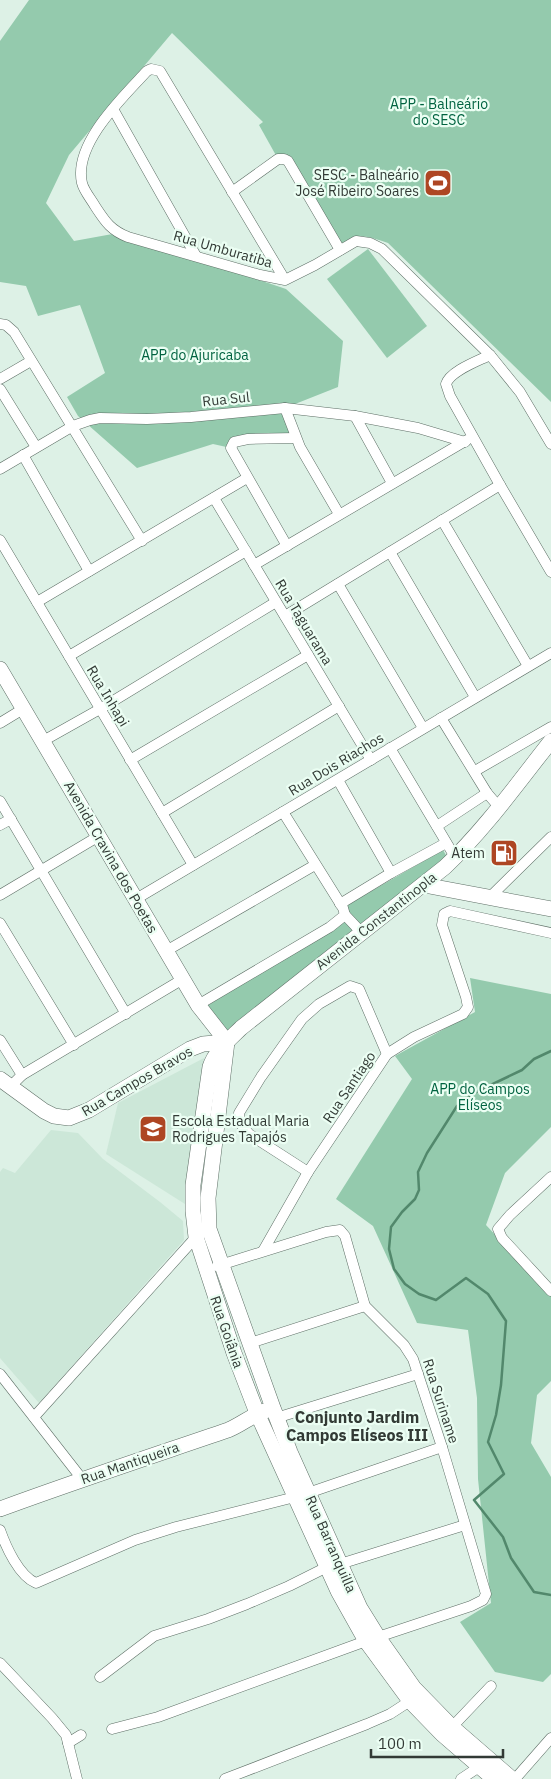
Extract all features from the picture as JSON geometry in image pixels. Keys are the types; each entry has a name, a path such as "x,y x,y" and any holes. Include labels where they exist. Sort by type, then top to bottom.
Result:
{"street":[{"name":"Rua Umburatiba","path":"232,192 160,71 151,69 147,71 113,109 86,148 81,172 82,184 105,221 116,233 260,275 285,280 356,241 382,249 490,355 520,392 551,444"},
{"path":"113,109 196,256"},
{"path":"285,280 232,192 278,159 281,158 288,161 340,250"},
{"path":"0,324 6,325 14,332 142,540"},
{"path":"490,355 461,370 449,378 446,384 469,439 500,486 551,572"},
{"path":"0,379 31,361"},
{"path":"0,388 36,446"},
{"path":"284,408 295,438 339,514"},
{"name":"Rua Sul","path":"2,464 23,455 72,426 100,418 173,418 284,408 355,416 469,439"},
{"path":"355,416 392,483"},
{"path":"287,546 231,448 234,442 248,439 295,438"},
{"path":"254,565 469,439"},
{"path":"23,455 89,571"},
{"path":"36,602 248,478"},
{"path":"284,616 500,486"},
{"name":"Rua Taguarama","path":"214,498 371,760"},
{"path":"442,520 528,666"},
{"name":"Rua Inhapi","path":"0,540 193,865"},
{"path":"69,656 246,551"},
{"path":"390,552 475,697"},
{"path":"338,584 423,728"},
{"path":"43,741 100,709 276,602"},
{"name":"Rua Dois Riachos","path":"136,899 551,653"},
{"path":"130,760 308,655"},
{"name":"Avenida Cravina dos Poetas","path":"0,669 198,1004 227,1042"},
{"path":"162,814 339,706"},
{"path":"0,723 23,709"},
{"path":"441,718 488,793 499,807"},
{"path":"475,771 551,727"},
{"name":"Avenida Constantinopla","path":"227,1042 242,1028 424,885 455,857 499,807 551,741"},
{"path":"390,748 455,857"},
{"path":"338,780 391,873"},
{"path":"437,826 488,793"},
{"path":"0,801 126,1014"},
{"path":"283,812 345,915 362,933"},
{"path":"0,825 11,818"},
{"path":"0,895 99,836"},
{"path":"490,897 551,837"},
{"path":"340,904 446,843"},
{"path":"166,951 316,865"},
{"path":"424,885 551,909"},
{"name":"Rua Santiago","path":"263,1251 308,1172 387,1054 414,1037 464,1014 468,1007 442,925 442,916 450,912 551,933"},
{"path":"198,1004 330,926 345,915"},
{"path":"0,923 74,1045"},
{"path":"5,1083 74,1045 183,979"},
{"path":"308,1172 249,1134 240,1123 239,1114 261,1077 302,1019 320,1004 346,987 360,989 387,1054"},
{"path":"0,1040 22,1075"},
{"path":"222,1264 210,1229 208,1198 227,1042"},
{"name":"Rua Campos Bravos","path":"5,1083 44,1111 54,1116 69,1118 89,1110 190,1049 203,1044 227,1042"},
{"name":"Rua Goiânia","path":"227,1042 212,1060 210,1067 193,1186 196,1237 234,1353 257,1413 284,1455"},
{"path":"551,1177 510,1214 499,1226 498,1232 551,1291"},
{"path":"34,1417 196,1237 210,1229"},
{"name":"Rua Suriname","path":"263,1251 338,1229 344,1234 366,1306 404,1345 413,1359 442,1447 486,1594 485,1598 472,1606 372,1639"},
{"path":"206,1270 263,1251"},
{"name":"Rua Barranquilla","path":"222,1264 274,1413 284,1455 333,1565 360,1608 372,1639 409,1695 452,1727 514,1779"},
{"path":"250,1344 366,1306"},
{"path":"0,1374 82,1479"},
{"path":"274,1413 418,1374"},
{"name":"Rua Mantiqueira","path":"0,1509 232,1428 257,1413 274,1413"},
{"path":"0,1530 8,1549 26,1577 36,1583 142,1538 176,1527 301,1495 442,1447"},
{"path":"100,1678 154,1636 208,1619 246,1604 333,1565 465,1525"},
{"path":"112,1729 158,1717 372,1639"},
{"path":"0,1663 66,1735 77,1779"},
{"path":"452,1727 491,1686"},
{"path":"224,1779 390,1714 409,1695 442,1734 494,1779"},
{"path":"68,1743 81,1735"},
{"path":"514,1779 551,1738"},
{"path":"461,1779 479,1767"}],"shaded area":[{"name":"Escola Estadual Maria Rodrigues Tapajós","path":"204,1058 185,1204 106,1154 118,1103"},
{"path":"51,1130 78,1133 103,1159 183,1221 184,1240 39,1403 0,1358 0,1172 3,1168 15,1173"}],"green space":[{"path":"29,0 551,0 551,402 388,243 373,238 357,237 337,246 288,161 278,159 259,125 263,122 172,33 69,155 46,203 74,241 118,233 286,289 343,341 338,387 285,408 295,438 248,439 231,448 213,444 137,468 78,416 67,397 105,373 80,305 38,316 26,286 0,282 0,41"},
{"path":"368,249 427,326 387,358 327,279"},
{"path":"443,850 447,857 220,1040 202,1009 347,919 340,909"},
{"name":"APP do Campos Elíseos","path":"470,978 551,994 551,1127 505,1173 486,1225 551,1295 551,1381 537,1395 531,1443 551,1477 551,1674 543,1682 495,1672 460,1622 491,1603 478,1479 477,1398 468,1330 417,1323 373,1226 336,1199 412,1079 395,1056 475,1012"}],"waterway":[{"path":"551,1051 534,1059 522,1070 474,1093 457,1106 427,1153 418,1172 419,1190 415,1199 391,1227 389,1249 394,1269 405,1284 419,1294 436,1300 466,1278 488,1294 506,1321 501,1385 496,1415 488,1442 504,1474 474,1500 503,1537 511,1558 534,1592 551,1595"}],"place":[{"name":"SESC - Balneário José Ribeiro Soares","path":"438,183"},
{"name":"Atem","path":"504,853"},
{"name":"Escola Estadual Maria Rodrigues Tapajós","path":"153,1129"}],"district":[{"name":"Conjunto Jardim Campos Elíseos III","path":"357,1426"}],"park label":[{"name":"APP - Balneário do SESC","path":"439,112"},
{"name":"APP do Ajuricaba","path":"195,355"}]}
